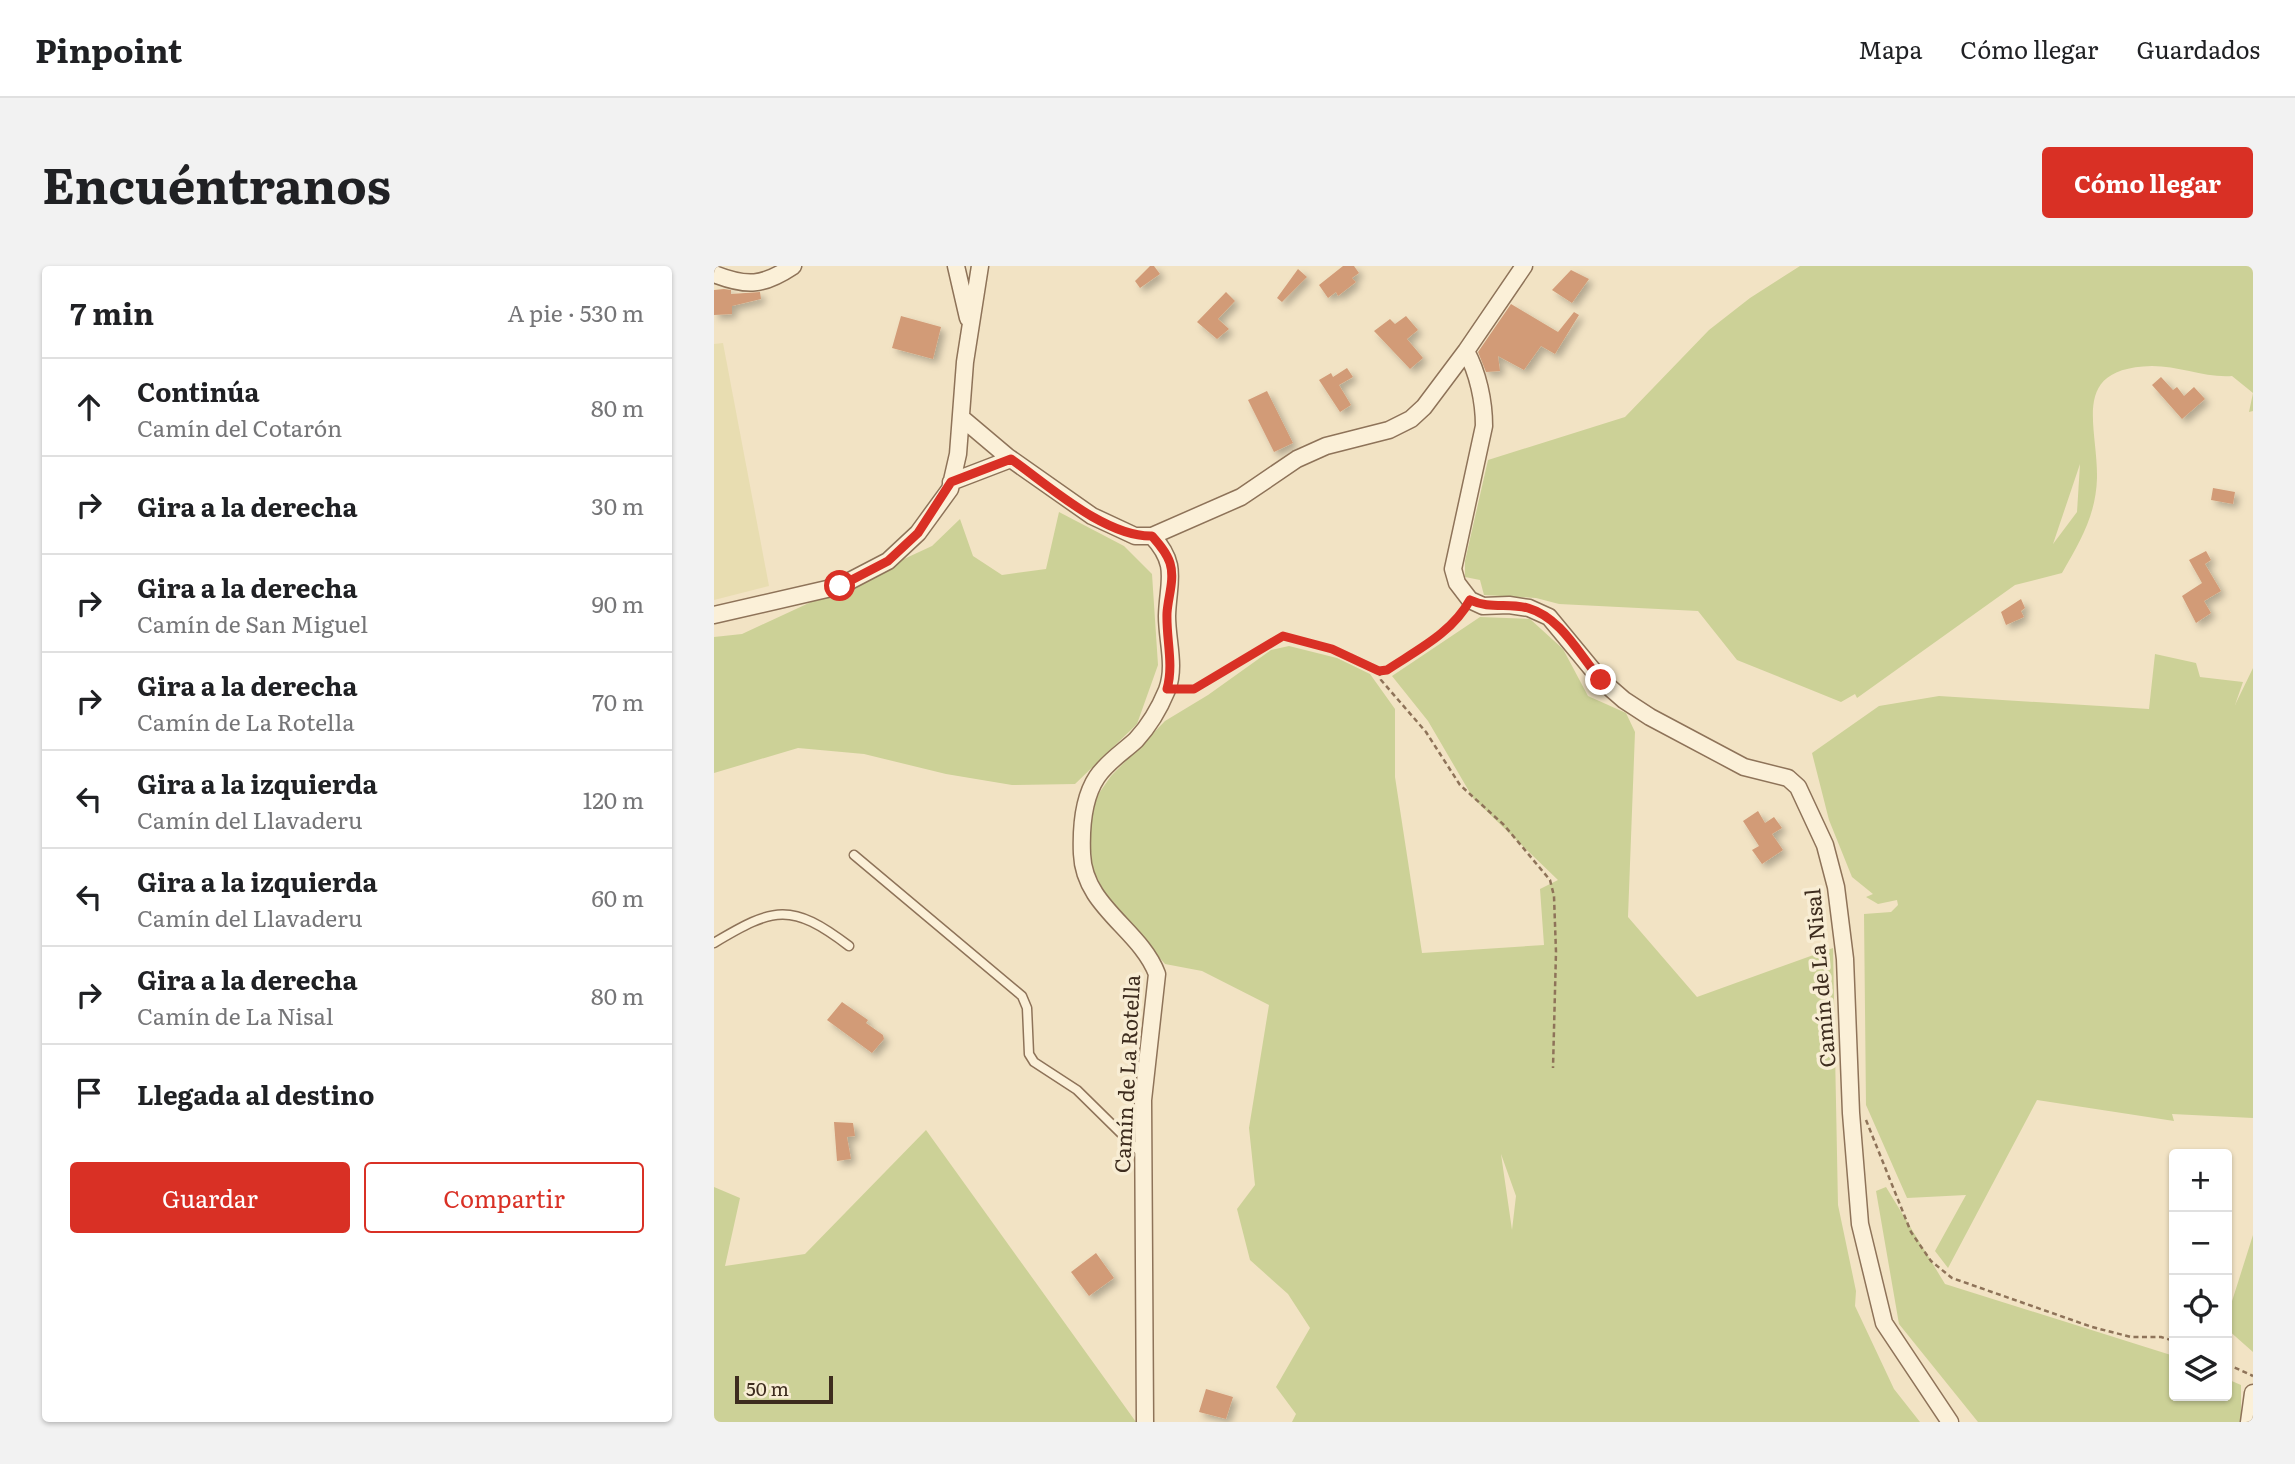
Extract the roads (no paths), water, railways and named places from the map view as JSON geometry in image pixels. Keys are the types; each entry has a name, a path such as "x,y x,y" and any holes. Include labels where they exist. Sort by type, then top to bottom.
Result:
{"street":[{"path":"714,274 738,284 771,281 793,266"},
{"path":"956,266 971,327"},
{"path":"714,615 840,586 888,561 918,533 951,482 963,419 965,362 980,266"},
{"path":"963,419 1011,459 1092,516 1135,536 1152,536 1241,497 1297,459 1326,446 1401,425 1424,407 1524,266"},
{"name":"Camín de La Nisal","path":"1466,351 1473,363 1484,407 1483,426 1453,569 1457,583 1470,600 1483,606 1509,605 1530,608 1549,617 1601,680 1623,700 1744,767 1788,778 1798,787 1825,845 1836,887 1845,959 1860,1224 1884,1323 1950,1422"},
{"path":"951,482 1011,459"},
{"name":"Camín de La Rotella","path":"1145,1422 1143,1100 1157,974 1149,957 1109,913 1089,883 1082,857 1082,836 1085,809 1096,777 1137,738 1167,689 1171,676 1167,615 1171,565 1152,536"},
{"path":"2249,1422 2253,1393"}],"lane":[{"path":"854,856 1021,996 1027,1008 1029,1054 1034,1062 1077,1090 1143,1155"},
{"path":"714,943 746,923 776,912 812,921 849,946"}]}
